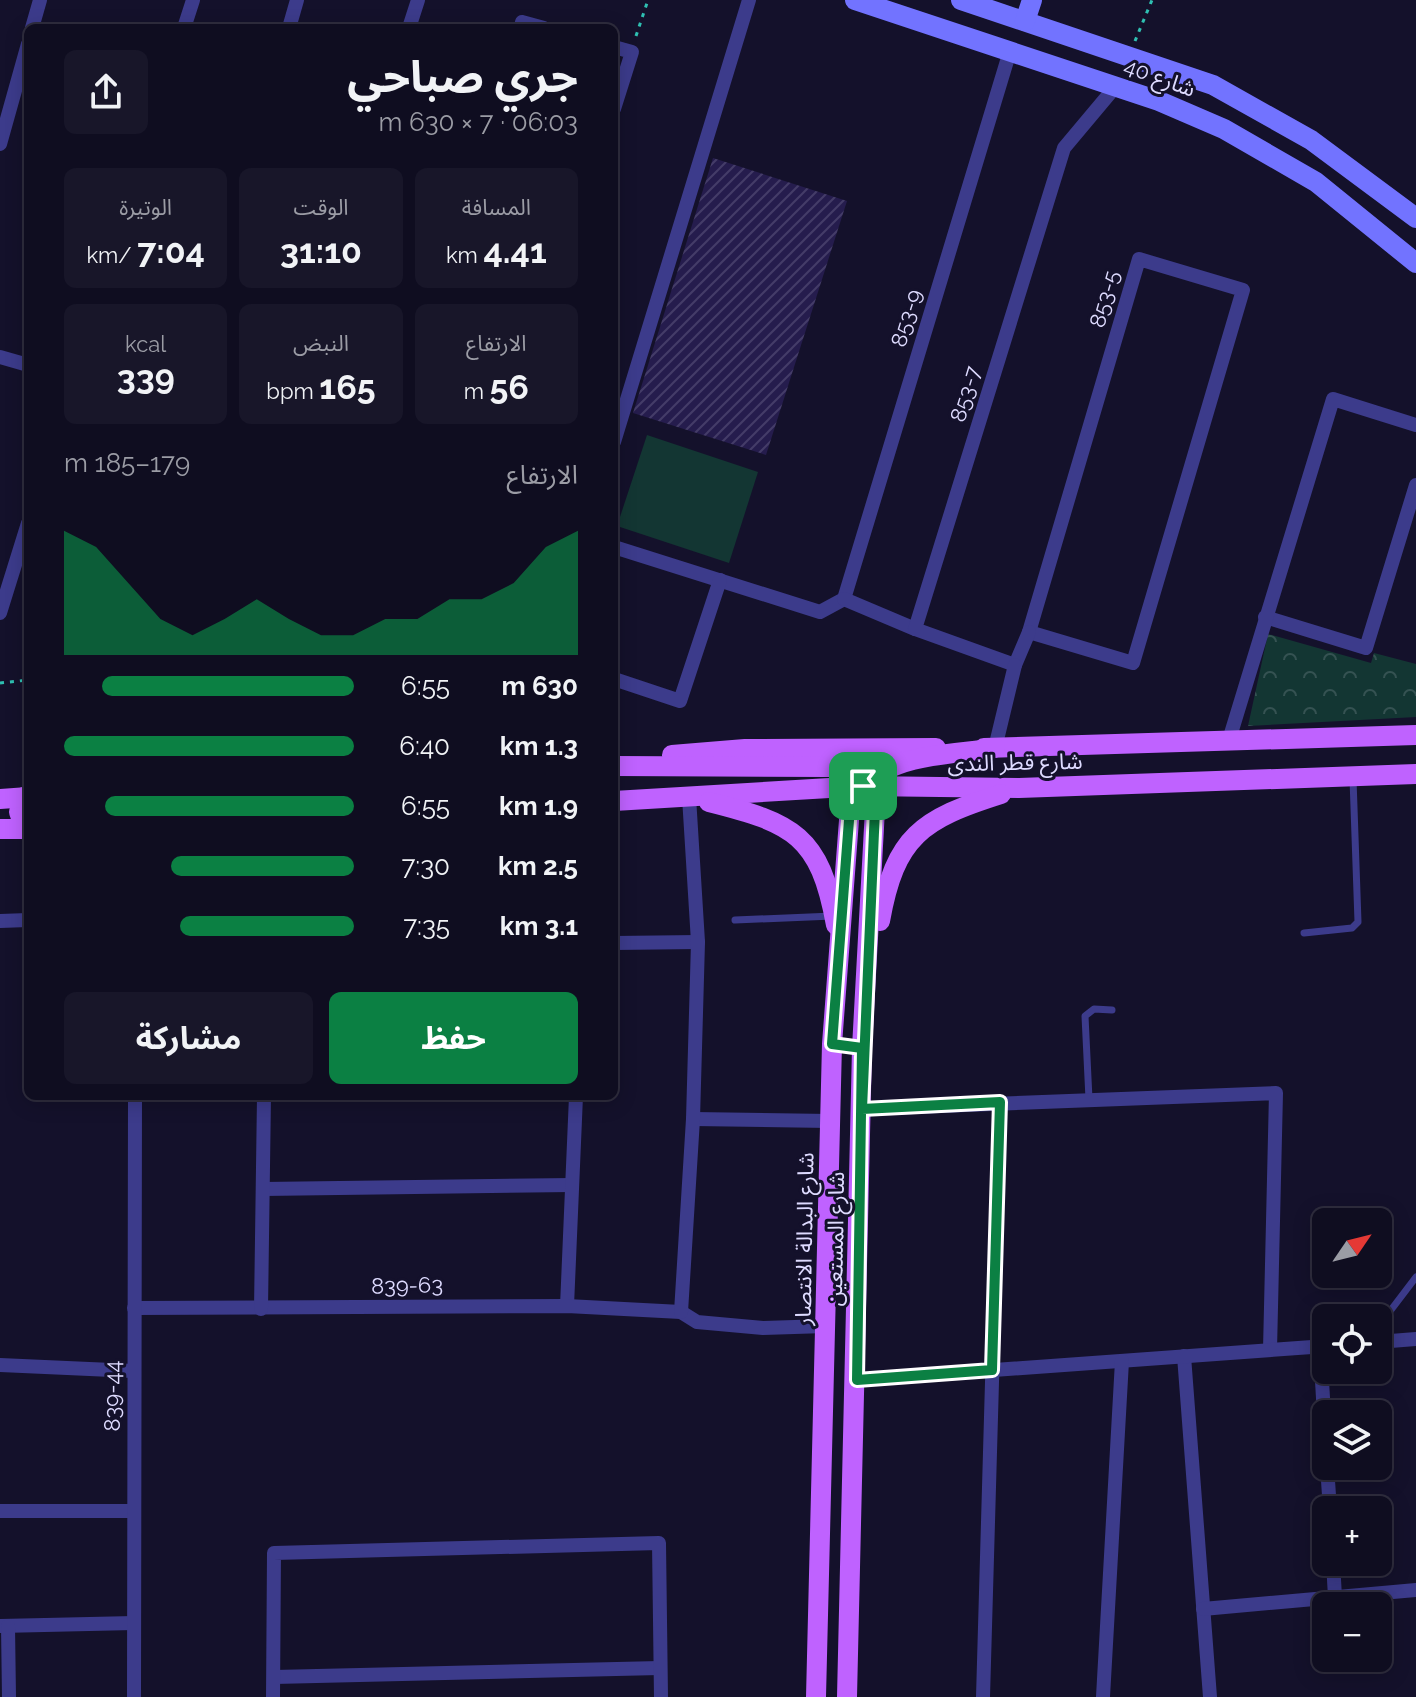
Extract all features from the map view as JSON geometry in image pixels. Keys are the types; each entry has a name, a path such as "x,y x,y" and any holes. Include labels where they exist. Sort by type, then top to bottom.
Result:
{"main road":[{"name":"شارع 40","path":"855,0 1187,112 1256,145 1316,182 1416,263"},
{"name":"شارع 40","path":"961,0 1198,80 1311,140 1416,218"},
{"path":"1025,21 1032,0"},
{"path":"1187,112 1198,80"},
{"name":"شارع قطر الندى","path":"618,759 745,749 995,748 1416,735"},
{"path":"618,766 830,767 855,775 863,786 890,766 995,748"},
{"name":"شارع قطر الندى","path":"618,801 863,786 1019,788 1416,774"},
{"name":"شارع البدالة الانتصار","path":"816,1697 832,1044 850,807 863,786"},
{"name":"شارع المستعين","path":"847,1697 857,1380 862,1048 875,809 863,786"},
{"path":"865,1000 887,883 914,834 939,815 1019,788"},
{"path":"13,796 19,820 24,826"},
{"path":"689,797 765,816 791,829 818,860 841,948"},
{"path":"0,829 24,829"},
{"path":"832,1044 862,1048"}],"street":[{"path":"33,24 40,0"},
{"path":"185,24 193,0"},
{"path":"290,24 297,0"},
{"path":"410,24 418,0"},
{"path":"618,429 749,0"},
{"path":"618,48 632,52 618,96"},
{"name":"853-9","path":"844,599 1010,51"},
{"path":"0,144 24,58"},
{"name":"853-7","path":"915,629 1064,148 1116,86"},
{"name":"853-5","path":"1139,259 1243,290 1133,663 1029,632 1139,259"},
{"path":"0,357 24,364"},
{"path":"1229,740 1333,399 1416,425"},
{"path":"1265,617 1366,648 1416,485"},
{"path":"0,613 24,536"},
{"path":"618,548 820,612 844,599 915,629 1015,665"},
{"path":"618,680 680,701 720,580"},
{"path":"995,748 1015,665 1029,632"},
{"path":"681,1312 693,1119 698,942 689,797"},
{"path":"0,921 24,920"},
{"path":"618,943 698,942"},
{"path":"862,1109 1276,1093 1270,1350"},
{"name":"839-44","path":"134,1697 135,1100"},
{"path":"261,1309 264,1100"},
{"path":"567,1306 576,1100"},
{"path":"983,1697 1000,1102"},
{"path":"693,1119 830,1121"},
{"path":"263,1189 572,1185"},
{"name":"839-63","path":"134,1308 567,1306 681,1312 697,1322 723,1325 763,1328 826,1326"},
{"path":"1392,1341 1416,1339"},
{"path":"857,1380 1312,1347"},
{"path":"0,1354 0,1365 134,1371"},
{"path":"1184,1356 1210,1697"},
{"path":"1103,1697 1122,1361"},
{"path":"0,1511 134,1511"},
{"path":"273,1697 274,1553 659,1543 661,1697"},
{"path":"1392,1592 1416,1590"},
{"path":"1203,1609 1312,1599"},
{"path":"9,1697 4,1626 134,1623"},
{"path":"274,1677 660,1668"}],"lane":[{"path":"1304,933 1352,928 1358,922 1353,777"},
{"path":"735,920 835,916"},
{"path":"1089,1099 1085,1016 1094,1009 1112,1010"},
{"path":"1392,1309 1416,1277"}],"path":[{"path":"632,52 648,0"},
{"path":"1128,55 1152,0"},
{"path":"0,683 24,680"}],"green space":[{"path":"647,435 758,472 729,563 618,526"},
{"path":"1268,634 1371,663 1374,653 1416,664 1416,717 1248,726"}],"building":[{"path":"713,158 847,201 766,455 633,413"}],"route":[{"path":"863,786 850,807 832,1044 862,1048 857,1380 992,1370 1000,1102 862,1109 862,1048 875,809 863,786"}]}
